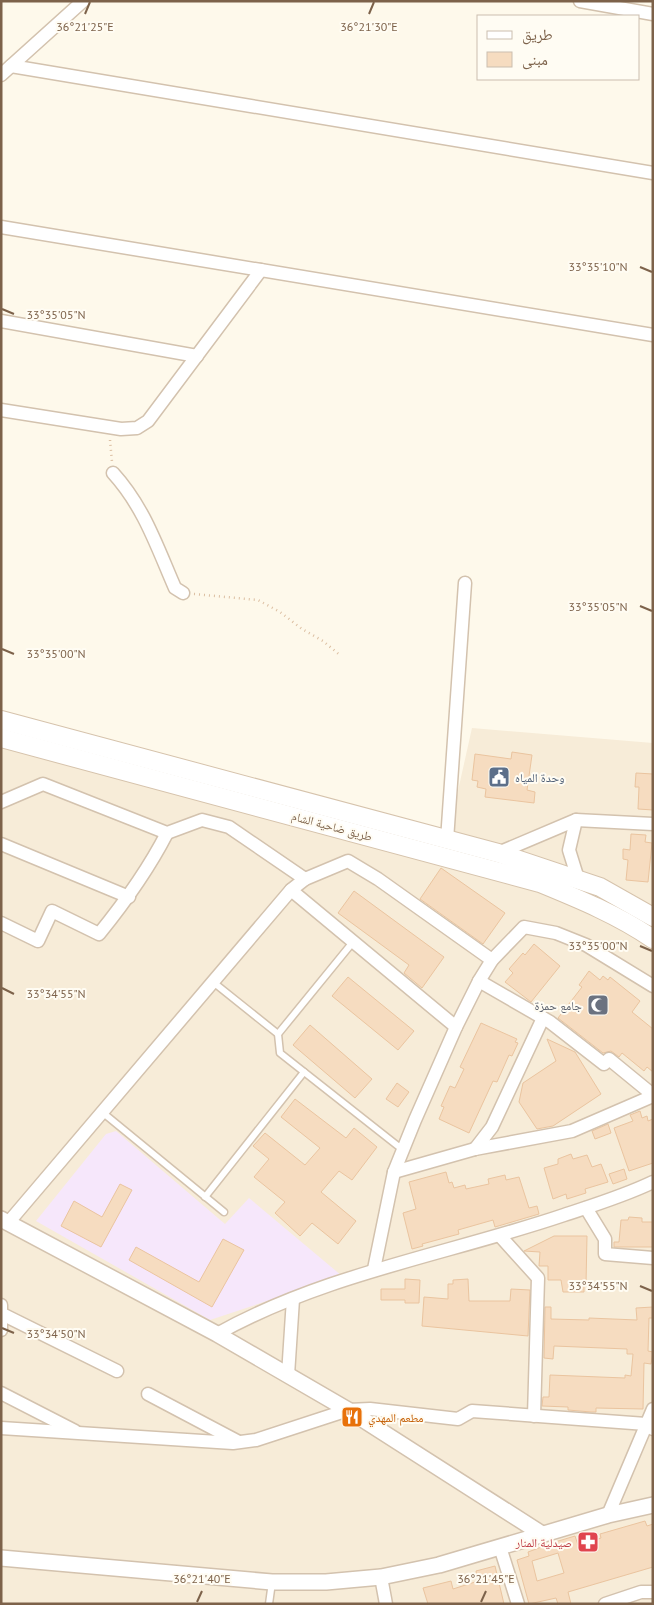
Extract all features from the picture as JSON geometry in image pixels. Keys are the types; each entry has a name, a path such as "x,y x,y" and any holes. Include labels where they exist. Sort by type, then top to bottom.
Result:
{"main road":[{"name":"طريق ضاحية الشام","path":"1,720 498,853 600,887 653,917"},
{"name":"طريق ضاحية الشام","path":"1,738 540,883 589,902 633,925 653,939"}],"street":[{"path":"6,70 83,1"},
{"path":"580,1 653,14"},
{"path":"6,70 653,173"},
{"path":"1,227 653,335"},
{"path":"1,410 121,429 136,428 148,421 261,270"},
{"path":"1,320 197,356"},
{"path":"113,473 126,487 151,528 176,588 183,593"},
{"path":"447,840 465,583"},
{"path":"3,799 43,784 167,833 202,820 229,827 304,879"},
{"path":"498,853 576,820 653,824"},
{"path":"576,820 569,850 578,879"},
{"path":"1,923 38,941 52,911 99,934 129,897 151,864 167,833"},
{"path":"1,844 129,897"},
{"path":"492,960 378,879 348,861 304,879 291,890 102,1112 5,1221 217,1334 288,1375 348,1410 542,1534"},
{"path":"291,890 456,1027"},
{"path":"374,1269 394,1172 456,1027 479,981 492,960 524,927 556,933 586,945 653,986"},
{"path":"394,1172 475,1149 572,1131 653,1096 609,1060 604,1064 566,1033 479,981"},
{"path":"475,1149 492,1127 543,1018"},
{"path":"217,1334 252,1314 374,1269 501,1236 632,1192 653,1182"},
{"path":"586,1208 606,1240 604,1254 653,1258"},
{"path":"501,1236 538,1278 534,1416"},
{"path":"288,1375 292,1300"},
{"path":"1,1330 2,1310 117,1371"},
{"path":"1,1393 81,1434"},
{"path":"148,1394 239,1442"},
{"path":"1,1428 239,1442 256,1440 348,1410 370,1409 458,1419 472,1411 649,1427"},
{"path":"608,1515 649,1427 653,1409"},
{"path":"1,1558 272,1582 326,1582 380,1576 439,1565 608,1515 653,1505"},
{"path":"500,1547 518,1604"},
{"path":"380,1576 386,1604"},
{"path":"605,1604 641,1592 653,1592"}],"lane":[{"path":"353,942 278,1034 280,1053 403,1150"},
{"path":"213,982 278,1034"},
{"path":"205,1197 304,1072"},
{"path":"102,1112 224,1212"},
{"path":"269,1604 272,1582"}],"path":[{"path":"183,593 258,600 280,612 302,629 323,641 341,656"}],"shaded area":[{"path":"1,724 447,840 472,728 653,743 653,1604 1,1604"},
{"path":"116,1131 225,1224 249,1198 342,1276 210,1320 36,1221 106,1134"}],"building":[{"path":"512,752 532,755 527,790 535,792 534,803 485,797 486,789 477,787 478,781 472,780 475,754 511,759"},
{"path":"636,773 653,774 653,810 638,809 639,787 635,787"},
{"path":"631,834 646,835 645,842 652,843 648,882 626,880 628,860 623,859 623,849 630,850"},
{"path":"441,868 505,913 483,944 420,899"},
{"path":"354,891 444,957 422,988 404,973 409,965 338,913"},
{"path":"534,944 560,966 531,1002 505,982 513,973 509,969"},
{"path":"589,971 600,980 603,976 608,980 610,977 640,1001 632,1012 653,1029 653,1072 647,1067 644,1071 622,1053 619,1057 611,1051 603,1053 558,1018 582,987 579,985"},
{"path":"348,977 414,1031 398,1050 332,996"},
{"path":"481,1023 517,1039 515,1042 518,1043 512,1056 509,1055 497,1082 493,1081 469,1133 439,1119 444,1107 441,1106 450,1086 455,1088 464,1069 460,1067"},
{"path":"310,1025 372,1079 355,1098 293,1045"},
{"path":"547,1039 575,1052 601,1094 553,1126 537,1129 519,1102 523,1083 556,1061"},
{"path":"397,1083 409,1092 398,1107 386,1099"},
{"path":"295,1099 346,1138 354,1128 377,1147 352,1180 339,1171 321,1192 356,1221 338,1244 312,1223 300,1236 275,1213 285,1202 254,1177 269,1159 253,1146 265,1133 305,1165 320,1148 281,1117"},
{"path":"640,1111 642,1118 647,1116 648,1121 653,1119 653,1163 629,1171 614,1128 633,1121 630,1115"},
{"path":"608,1124 611,1133 595,1139 592,1131"},
{"path":"571,1154 573,1159 587,1155 592,1167 601,1164 608,1182 585,1189 586,1193 567,1199 566,1194 553,1199 544,1168 558,1164 558,1159"},
{"path":"624,1169 627,1179 613,1184 609,1174"},
{"path":"446,1172 449,1183 452,1182 454,1188 465,1185 466,1189 489,1184 488,1179 505,1175 506,1180 519,1177 529,1208 537,1206 539,1214 495,1227 493,1220 458,1230 459,1234 422,1244 423,1246 412,1249 403,1213 416,1209 409,1182"},
{"path":"120,1184 132,1190 101,1247 61,1226 74,1201 102,1217"},
{"path":"629,1217 642,1218 642,1222 653,1222 653,1247 614,1247 614,1242 619,1242 621,1220 628,1220"},
{"path":"554,1236 587,1236 586,1284 584,1284 584,1292 563,1292 561,1280 548,1280 548,1266 539,1266 540,1252 524,1251"},
{"path":"223,1239 244,1250 212,1307 129,1260 136,1247 199,1282"},
{"path":"405,1279 420,1280 419,1303 405,1303 405,1300 381,1300 381,1289 405,1289"},
{"path":"468,1279 469,1301 510,1301 511,1289 530,1290 528,1336 422,1326 424,1297 448,1299 448,1284 453,1284 453,1280"},
{"path":"545,1307 551,1307 551,1319 637,1320 636,1308 653,1307 653,1318 649,1318 648,1351 653,1352 651,1364 644,1363 643,1409 596,1408 596,1412 591,1412 568,1410 568,1407 542,1406 543,1397 549,1397 550,1375 625,1378 625,1375 631,1376 633,1354 627,1354 627,1349 554,1346 553,1359 544,1358"},
{"path":"645,1521 647,1526 653,1524 653,1567 568,1592 571,1604 558,1604 556,1598 529,1604 517,1560 529,1556 528,1552 555,1542 575,1536 578,1545 601,1538 600,1534","holes":["558,1553 564,1573 537,1581 532,1561"]},
{"path":"495,1566 504,1604 428,1604 423,1588 451,1581 453,1589 478,1581 476,1571"}],"place":[{"name":"وحدة المياه","path":"499,777"},
{"name":"جامع حمزة","path":"598,1005"},
{"name":"مطعم المهدي","path":"352,1417"},
{"name":"صيدلية المنار","path":"588,1542"}]}
